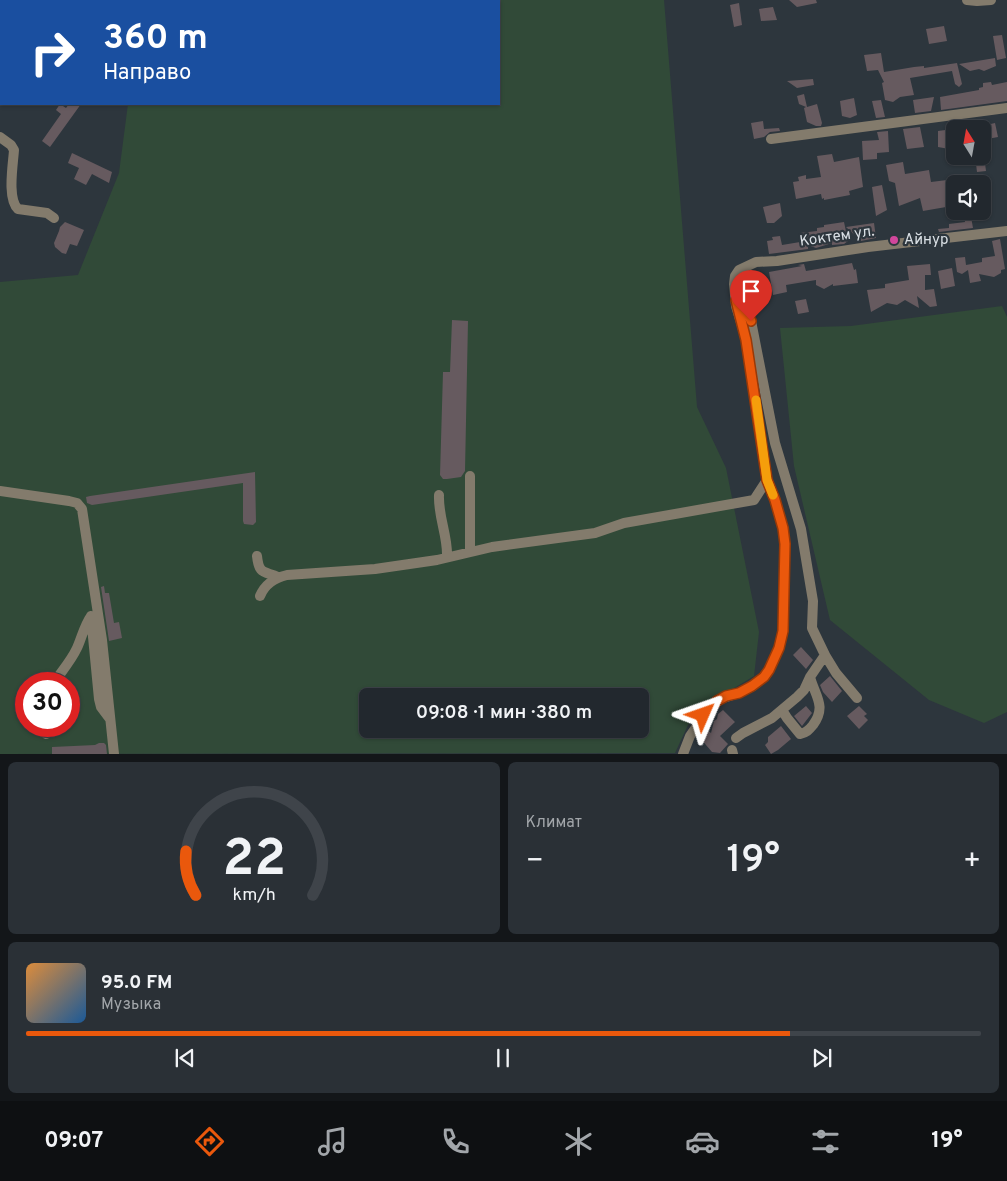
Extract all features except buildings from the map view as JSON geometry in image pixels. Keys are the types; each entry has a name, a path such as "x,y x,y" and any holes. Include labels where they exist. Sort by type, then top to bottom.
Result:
{"street":[{"path":"967,0 991,0"},
{"path":"771,139 1007,108"},
{"path":"0,137 11,145 14,150 12,190 15,206 18,209 47,213 54,218"},
{"name":"Коктем ул.","path":"736,300 735,276 739,270 749,264 868,247 1007,231"},
{"path":"683,754 690,736 710,707 723,698 752,686 764,677 772,665 783,631 785,544 783,528 767,480 746,340 736,300"},
{"path":"736,300 746,310 751,321 775,443 803,536 813,601 812,628 836,673 858,698"},
{"path":"470,476 470,552"},
{"path":"257,556 260,569 264,573 278,577 375,568 447,557 510,544 595,533 632,521 754,500 767,480"},
{"path":"0,491 69,501 77,503 82,509 94,614 114,754"},
{"path":"439,496 440,518 447,546 447,557"},
{"path":"260,596 263,589 278,577"},
{"path":"62,672 77,649 85,623 94,614"},
{"path":"736,738 772,718 804,690 810,677 825,655"},
{"path":"782,710 800,734 810,729 816,721 820,710 820,703 810,677"}],"green space":[{"path":"500,0 664,0 697,407 726,468 759,632 754,676 706,705 688,725 675,753 0,754 0,282 78,275 119,173 128,105 500,105"},
{"path":"1002,306 1007,317 1007,712 984,723 929,700 830,620 794,466 780,328 851,326"}],"slow traffic":[{"path":"756,400 764,464 767,480 773,495"}],"place":[{"name":"Айнур","path":"894,240"}],"route":[{"path":"703,715 717,701 726,696 739,693 764,677 779,648 783,631 785,544 783,528 767,480 746,340 736,300 746,310 751,321"}]}
